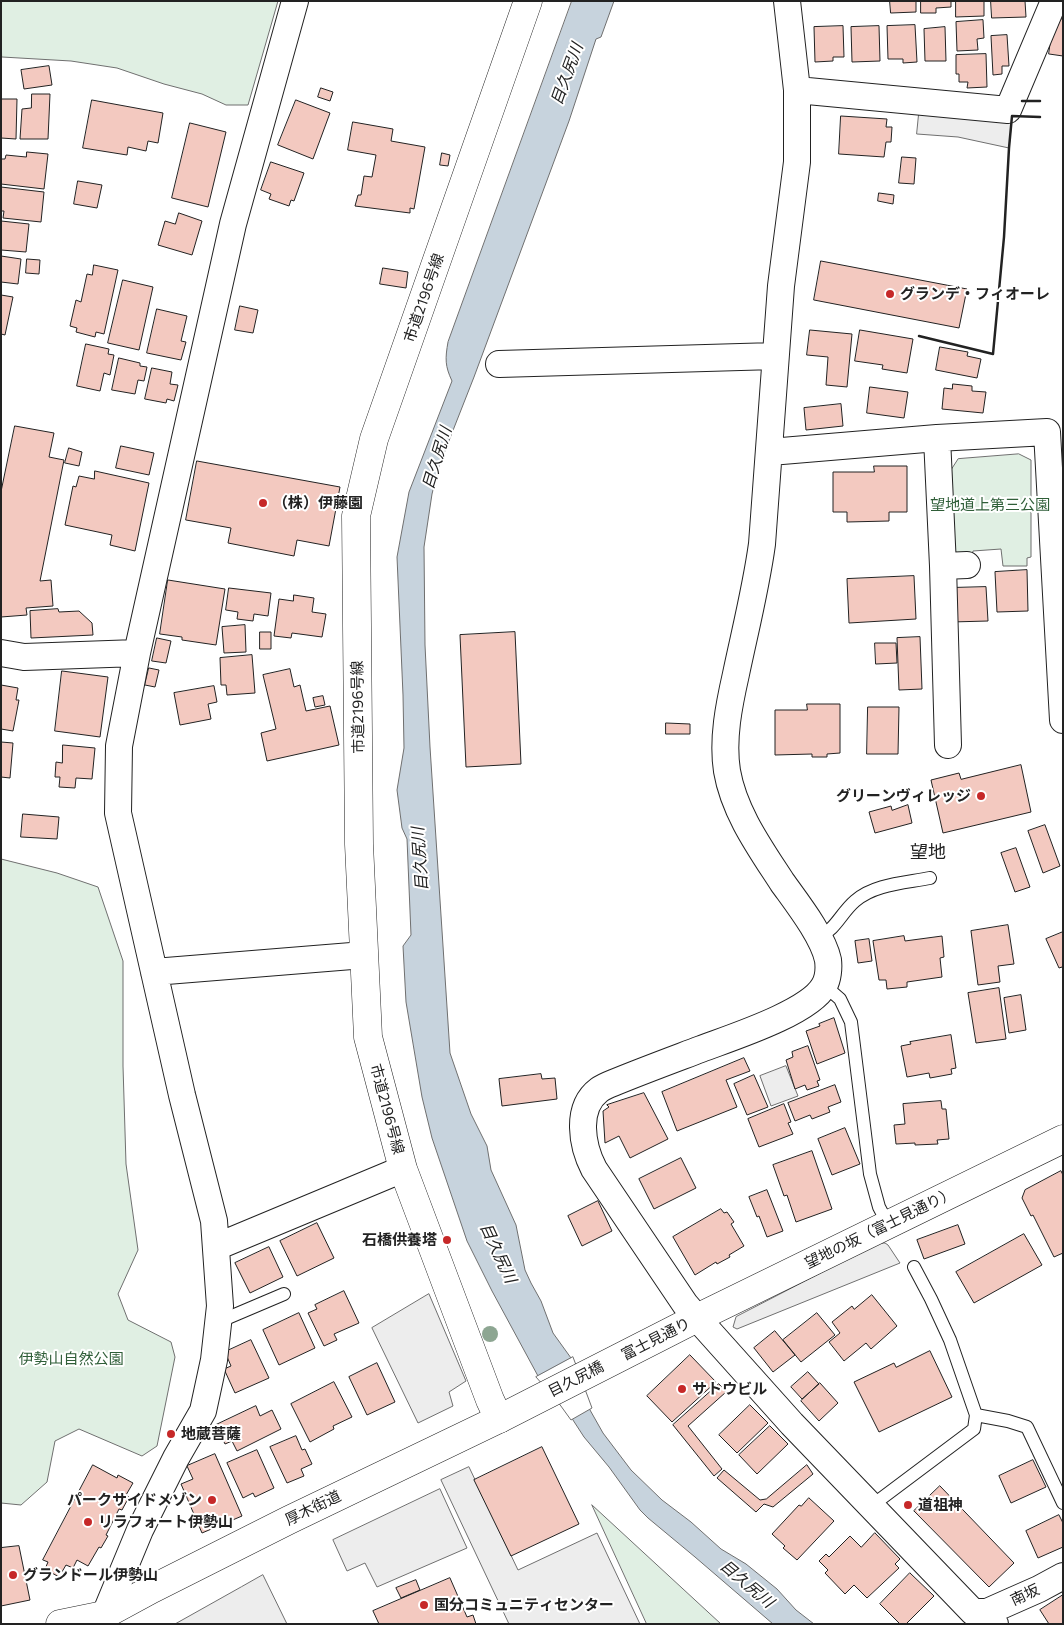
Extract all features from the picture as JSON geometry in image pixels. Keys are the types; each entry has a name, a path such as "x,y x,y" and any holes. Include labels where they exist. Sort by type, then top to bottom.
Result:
{"street":[{"path":"99,1621 140,1530 176,1458 203,1411 214,1360 220,1306 214,1221 182,1095 118,813 119,746 137,652 233,224 295,1"},
{"name":"市道2196号線","path":"499,1419 490,1400 403,1169 368,1036 359,844 356,516 374,438 528,1"},
{"path":"787,1 797,90 797,162 781,286 770,452 757,578 731,698 725,759 730,786 748,827 761,850 819,937 828,961 828,974 824,986 809,1002 778,1019 600,1089 588,1103 584,1113 584,1131 590,1162 685,1304 792,1424 870,1507 973,1612 991,1618"},
{"path":"797,90 1008,110 1054,1"},
{"path":"499,364 775,356"},
{"path":"770,452 937,438 1047,432 1063,720"},
{"path":"937,438 955,565 948,745"},
{"path":"1,653 24,657 137,652"},
{"path":"154,972 364,955"},
{"name":"望地の坂（富士見通り）","path":"697,1318 1063,1139"},
{"path":"216,1247 403,1169"},
{"name":"富士見通り","path":"615,1360 697,1318"},
{"name":"目久尻橋","path":"537,1399 615,1360"},
{"name":"厚木街道","path":"62,1624 99,1621 179,1574 537,1399"},
{"name":"南坂","path":"991,1618 1063,1576"}],"lane":[{"path":"819,937 829,933 854,901 871,890 930,878"},
{"path":"824,986 840,999 851,1022 870,1174 879,1207 888,1224"},
{"path":"870,1507 974,1429 976,1415 967,1388 942,1322 914,1267"},
{"path":"218,1322 284,1294"},
{"path":"976,1415 1028,1426 1063,1503"}],"green space":[{"path":"1,1 278,1 248,105 226,105 202,94 164,84 117,68 71,61 2,57"},
{"name":"望地道上第三公園","path":"1019,454 1031,460 1031,557 1027,558 1027,566 1003,566 1001,549 973,551 972,555 958,555 949,546 949,473 958,459"},
{"name":"伊勢山自然公園","path":"1,859 57,873 98,887 123,961 123,1066 126,1164 138,1250 118,1294 128,1320 171,1342 175,1357 157,1446 142,1456 79,1429 55,1441 47,1482 21,1505 1,1503"},
{"path":"592,1505 721,1624 647,1624"}],"shaded area":[{"path":"919,114 1012,119 1009,148 958,137 917,134"},
{"path":"786,1066 798,1096 771,1106 760,1076"},
{"path":"879,1243 888,1245 900,1263 737,1329 733,1327 736,1317"},
{"path":"429,1294 466,1381 449,1392 453,1406 418,1423 372,1328"},
{"path":"469,1467 518,1570 597,1533 640,1624 509,1624 441,1480"},
{"path":"440,1489 467,1548 377,1587 365,1563 347,1571 333,1540"},
{"path":"263,1575 287,1624 175,1624 241,1587"}],"water":[{"name":"目久尻川","path":"572,1 614,1 601,37 596,39 569,121 439,466 432,494 424,547 425,645 430,747 450,1053 471,1114 487,1146 491,1170 516,1225 525,1270 541,1301 553,1333 571,1358 590,1410 603,1433 631,1470 662,1500 691,1522 721,1549 746,1564 777,1589 796,1610 814,1624 773,1624 648,1518 584,1437 560,1400 538,1376 467,1241 432,1138 422,1097 406,1002 403,946 411,935 407,839 402,828 397,790 404,748 397,557 409,492 452,381 446,362 448,342"}],"pier":[{"path":"573,1357 592,1408 571,1420 536,1377"}],"building":[{"path":"890,1 916,1 916,12 891,13"},
{"path":"921,1 951,1 951,7 936,8 936,13 921,13"},
{"path":"956,1 984,1 984,16 956,17"},
{"path":"991,1 1025,1 1026,17 992,18"},
{"path":"1054,18 1063,19 1063,56 1049,54"},
{"path":"983,20 984,38 977,39 978,50 957,51 956,22"},
{"path":"915,25 917,62 903,63 903,59 888,59 887,26"},
{"path":"843,26 844,57 833,57 833,61 815,62 814,27"},
{"path":"879,26 880,61 852,62 851,27"},
{"path":"945,27 946,61 925,61 924,29"},
{"path":"1007,35 1009,66 1002,66 1002,74 993,75 991,36"},
{"path":"986,54 987,87 967,88 968,82 959,82 959,74 956,74 956,55"},
{"path":"49,66 52,85 24,89 21,70"},
{"path":"321,88 333,92 330,101 318,97"},
{"path":"32,94 50,94 48,139 20,139 22,109 31,108"},
{"path":"1,99 17,99 16,139 1,138"},
{"path":"92,100 163,113 158,143 148,141 146,151 128,147 127,155 83,148"},
{"path":"296,100 330,113 313,159 278,145"},
{"path":"841,116 887,119 886,127 892,127 891,142 886,142 884,157 839,154"},
{"path":"353,122 393,129 391,141 425,147 414,209 410,208 410,213 355,206 358,195 361,195 364,176 372,177 376,155 348,150"},
{"path":"190,123 226,132 208,207 172,198"},
{"path":"27,152 48,154 44,189 1,184 1,159 5,159 6,155 26,157"},
{"path":"442,153 450,155 448,166 440,165"},
{"path":"902,157 916,158 914,184 899,183"},
{"path":"271,162 304,173 294,201 291,200 289,206 269,199 271,194 261,190"},
{"path":"78,181 102,185 97,208 74,204"},
{"path":"1,187 44,192 41,222 3,218 4,211 1,211"},
{"path":"879,193 894,195 893,204 878,201"},
{"path":"179,213 202,221 192,255 158,245 165,221 175,224"},
{"path":"1,221 29,224 26,252 1,250"},
{"path":"1,256 21,259 18,284 1,282"},
{"path":"27,259 40,260 39,274 26,273"},
{"name":"グランデ・フィオーレ","path":"821,261 967,289 959,328 814,300"},
{"path":"94,265 118,270 104,334 96,332 95,337 76,332 77,328 70,326 76,300 81,302 87,274 92,275"},
{"path":"383,268 408,272 406,288 380,284"},
{"path":"123,280 153,287 139,350 108,343"},
{"path":"1,295 13,297 5,335 1,334"},
{"path":"240,306 258,310 253,333 235,330"},
{"path":"157,309 187,316 181,341 186,342 181,360 147,353"},
{"path":"810,330 852,334 847,387 826,385 828,357 807,355"},
{"path":"860,330 913,339 907,373 882,369 883,365 855,361"},
{"path":"86,344 109,349 108,354 114,355 110,375 104,373 100,391 77,386"},
{"path":"940,347 968,352 967,356 981,359 977,378 936,370"},
{"path":"119,358 140,363 140,366 147,367 144,381 138,380 135,394 112,390"},
{"path":"152,368 172,372 170,384 178,385 174,401 167,399 166,403 145,399"},
{"path":"953,384 972,386 972,391 986,392 983,413 942,409 944,388 952,389"},
{"path":"870,387 908,392 904,418 867,413"},
{"path":"841,404 843,426 806,430 804,408"},
{"path":"15,426 54,433 49,457 64,460 40,581 51,580 53,606 26,608 27,615 1,617 1,492"},
{"path":"121,446 154,453 149,475 116,468"},
{"path":"69,448 82,452 79,466 65,463"},
{"name":"（株）伊藤園","path":"197,461 340,487 329,546 297,540 294,556 228,543 231,528 186,520"},
{"path":"874,466 907,466 907,512 889,512 889,521 847,522 847,512 833,512 833,472 874,472"},
{"path":"95,471 149,483 135,551 110,545 112,535 65,525 73,486 76,487 79,476 94,479"},
{"path":"1027,570 1028,611 997,612 995,572"},
{"path":"914,576 916,619 849,623 847,579"},
{"path":"168,580 225,589 216,645 182,640 182,637 160,634"},
{"path":"986,587 988,621 951,622 949,588"},
{"path":"229,588 271,593 268,616 254,614 253,621 237,619 238,612 226,610"},
{"path":"294,595 314,598 312,612 326,614 322,637 292,633 291,638 274,636 279,599 293,601"},
{"path":"58,609 59,612 79,611 92,623 93,635 31,638 30,611"},
{"path":"245,625 246,652 224,653 222,627"},
{"path":"260,632 271,632 271,649 260,649"},
{"path":"515,632 521,764 466,767 460,635"},
{"path":"920,637 922,689 899,690 897,638"},
{"path":"157,638 171,641 166,663 152,661"},
{"path":"875,643 896,643 897,663 876,664"},
{"path":"252,655 255,693 227,695 226,685 221,685 220,658"},
{"path":"149,668 159,670 155,687 145,685"},
{"path":"290,669 294,687 300,685 306,711 330,706 339,745 267,761 261,733 276,729 263,675"},
{"path":"62,671 108,677 100,737 55,731"},
{"path":"1,685 18,688 16,700 19,700 13,731 1,729"},
{"path":"214,686 217,702 208,704 211,719 180,725 174,693"},
{"path":"323,696 325,705 315,707 313,698"},
{"path":"807,704 840,704 840,753 827,754 827,757 812,757 812,754 775,755 775,710 807,710"},
{"path":"868,707 899,707 898,754 867,754"},
{"path":"666,723 690,724 690,734 666,734"},
{"path":"1,742 13,743 10,778 1,777"},
{"path":"63,745 95,748 92,779 76,778 75,788 59,787 60,777 55,777 56,762 62,763"},
{"name":"グリーンヴィレッジ","path":"1021,765 1031,812 943,833 931,780 959,773 961,779"},
{"path":"908,805 912,823 875,833 869,812 891,806 892,810"},
{"path":"23,814 59,817 57,839 21,837"},
{"path":"1045,825 1060,866 1043,873 1028,831"},
{"path":"1016,848 1030,887 1015,892 1001,853"},
{"path":"1008,925 1014,964 998,966 1000,982 978,985 971,931"},
{"path":"1063,932 1063,969 1062,967 1059,968 1046,939"},
{"path":"904,936 905,941 942,936 944,957 940,958 942,977 907,982 907,987 887,989 886,980 879,980 873,941"},
{"path":"869,939 872,961 858,963 855,941"},
{"path":"999,988 1006,1039 976,1043 968,993"},
{"path":"1021,995 1026,1030 1009,1033 1004,998"},
{"path":"834,1018 845,1053 817,1064 806,1031"},
{"path":"951,1035 956,1068 951,1069 952,1074 930,1078 929,1073 907,1077 901,1046 911,1044 910,1042"},
{"path":"808,1046 820,1080 817,1081 819,1086 807,1090 805,1085 795,1089 786,1060 793,1057 792,1052"},
{"path":"744,1058 750,1071 726,1080 737,1107 677,1131 662,1092"},
{"path":"541,1074 542,1079 555,1078 557,1099 502,1106 499,1079"},
{"path":"754,1075 768,1107 747,1115 734,1084"},
{"path":"835,1085 841,1102 828,1107 830,1112 812,1119 810,1115 795,1121 788,1103"},
{"path":"644,1093 668,1139 630,1158 619,1136 605,1143 603,1111 609,1107 607,1105"},
{"path":"941,1101 942,1109 946,1109 949,1139 937,1140 938,1144 896,1144 894,1125 905,1124 903,1104"},
{"path":"784,1104 791,1122 788,1123 793,1134 759,1147 748,1119"},
{"path":"845,1128 860,1164 832,1175 818,1139"},
{"path":"812,1151 832,1209 796,1222 787,1195 784,1196 773,1165"},
{"path":"681,1158 696,1188 654,1209 639,1179"},
{"path":"1061,1171 1063,1175 1063,1253 1054,1257 1033,1215 1031,1216 1022,1198 1025,1190"},
{"path":"767,1190 783,1231 767,1237 749,1197"},
{"path":"598,1201 612,1231 582,1246 568,1216"},
{"path":"721,1209 724,1213 727,1212 734,1222 731,1224 744,1246 729,1255 730,1257 717,1264 716,1262 695,1275 673,1237"},
{"path":"317,1223 334,1258 297,1276 280,1241"},
{"path":"958,1225 965,1244 924,1259 917,1240"},
{"path":"1024,1234 1042,1265 974,1303 956,1272"},
{"path":"269,1247 283,1277 250,1293 235,1263"},
{"path":"344,1291 359,1323 334,1334 337,1340 324,1346 308,1313 317,1309 315,1305"},
{"path":"872,1295 897,1326 871,1349 866,1343 844,1361 829,1342 840,1333 832,1322 852,1306 854,1309"},
{"path":"299,1313 315,1348 279,1365 263,1330"},
{"path":"817,1313 835,1335 801,1362 783,1340"},
{"path":"775,1331 795,1355 773,1372 754,1348"},
{"path":"251,1340 269,1378 235,1393 224,1369 231,1366 225,1352"},
{"path":"930,1351 952,1397 879,1432 854,1382 894,1363 896,1367"},
{"name":"サトウビル","path":"690,1355 716,1382 672,1422 647,1396"},
{"path":"377,1363 395,1402 367,1415 349,1377"},
{"path":"808,1372 819,1384 802,1399 791,1387"},
{"path":"334,1382 352,1417 333,1426 334,1429 310,1442 291,1404"},
{"path":"820,1383 838,1403 819,1421 801,1401"},
{"path":"719,1384 726,1392 688,1426 722,1469 714,1476 673,1425"},
{"path":"750,1405 768,1423 737,1453 719,1435"},
{"path":"256,1406 260,1416 272,1410 281,1429 237,1451 232,1441 225,1444 216,1425"},
{"path":"770,1426 788,1444 757,1474 739,1455"},
{"path":"296,1436 302,1450 305,1449 312,1464 301,1469 304,1476 287,1483 270,1447"},
{"path":"542,1447 579,1524 511,1556 474,1480"},
{"path":"257,1450 274,1488 255,1497 253,1493 243,1498 227,1463"},
{"name":"パークサイドメゾン","path":"215,1454 242,1516 202,1533 181,1484 193,1479 187,1466"},
{"path":"1033,1460 1046,1487 1011,1503 999,1476"},
{"name":"リラフォート伊勢山","path":"93,1465 117,1478 118,1475 133,1483 126,1495 129,1497 122,1510 119,1509 106,1535 108,1536 88,1566 77,1560 73,1568 66,1565 59,1577 45,1569 48,1562 43,1560"},
{"path":"807,1465 813,1474 773,1507 764,1504 756,1512 717,1478 724,1470 760,1500 766,1499"},
{"path":"940,1486 1014,1563 989,1587 914,1511"},
{"path":"809,1498 834,1521 797,1560 783,1548 785,1546 772,1534 799,1505 801,1506"},
{"path":"1059,1515 1063,1523 1063,1547 1038,1558 1026,1531"},
{"path":"875,1533 900,1559 895,1564 899,1568 867,1598 854,1585 845,1594 825,1573 828,1570 819,1561 826,1554 829,1557 850,1536 861,1547"},
{"name":"グランドール伊勢山","path":"19,1546 30,1600 1,1606 1,1548"},
{"path":"910,1573 934,1596 906,1624 900,1624 880,1604"},
{"name":"国分コミュニティセンター","path":"450,1578 467,1617 473,1615 476,1624 379,1624 373,1611"},
{"path":"416,1580 420,1590 401,1598 396,1588"},
{"path":"1063,1595 1063,1624 1049,1624 1040,1610"}],"wall":[{"path":"1022,101 1040,101"},
{"path":"919,336 993,354 1004,237 1012,116 1040,117"}],"place":[{"name":"グランデ・フィオーレ","path":"890,294"},
{"name":"（株）伊藤園","path":"263,503"},
{"name":"グリーンヴィレッジ","path":"981,796"},
{"name":"石橋供養塔","path":"447,1240"},
{"name":"サトウビル","path":"682,1389"},
{"name":"地蔵菩薩","path":"171,1434"},
{"name":"パークサイドメゾン","path":"212,1500"},
{"name":"道祖神","path":"908,1505"},
{"name":"リラフォート伊勢山","path":"88,1522"},
{"name":"グランドール伊勢山","path":"13,1575"},
{"name":"国分コミュニティセンター","path":"424,1605"}],"district":[{"name":"望地","path":"928,852"}]}
